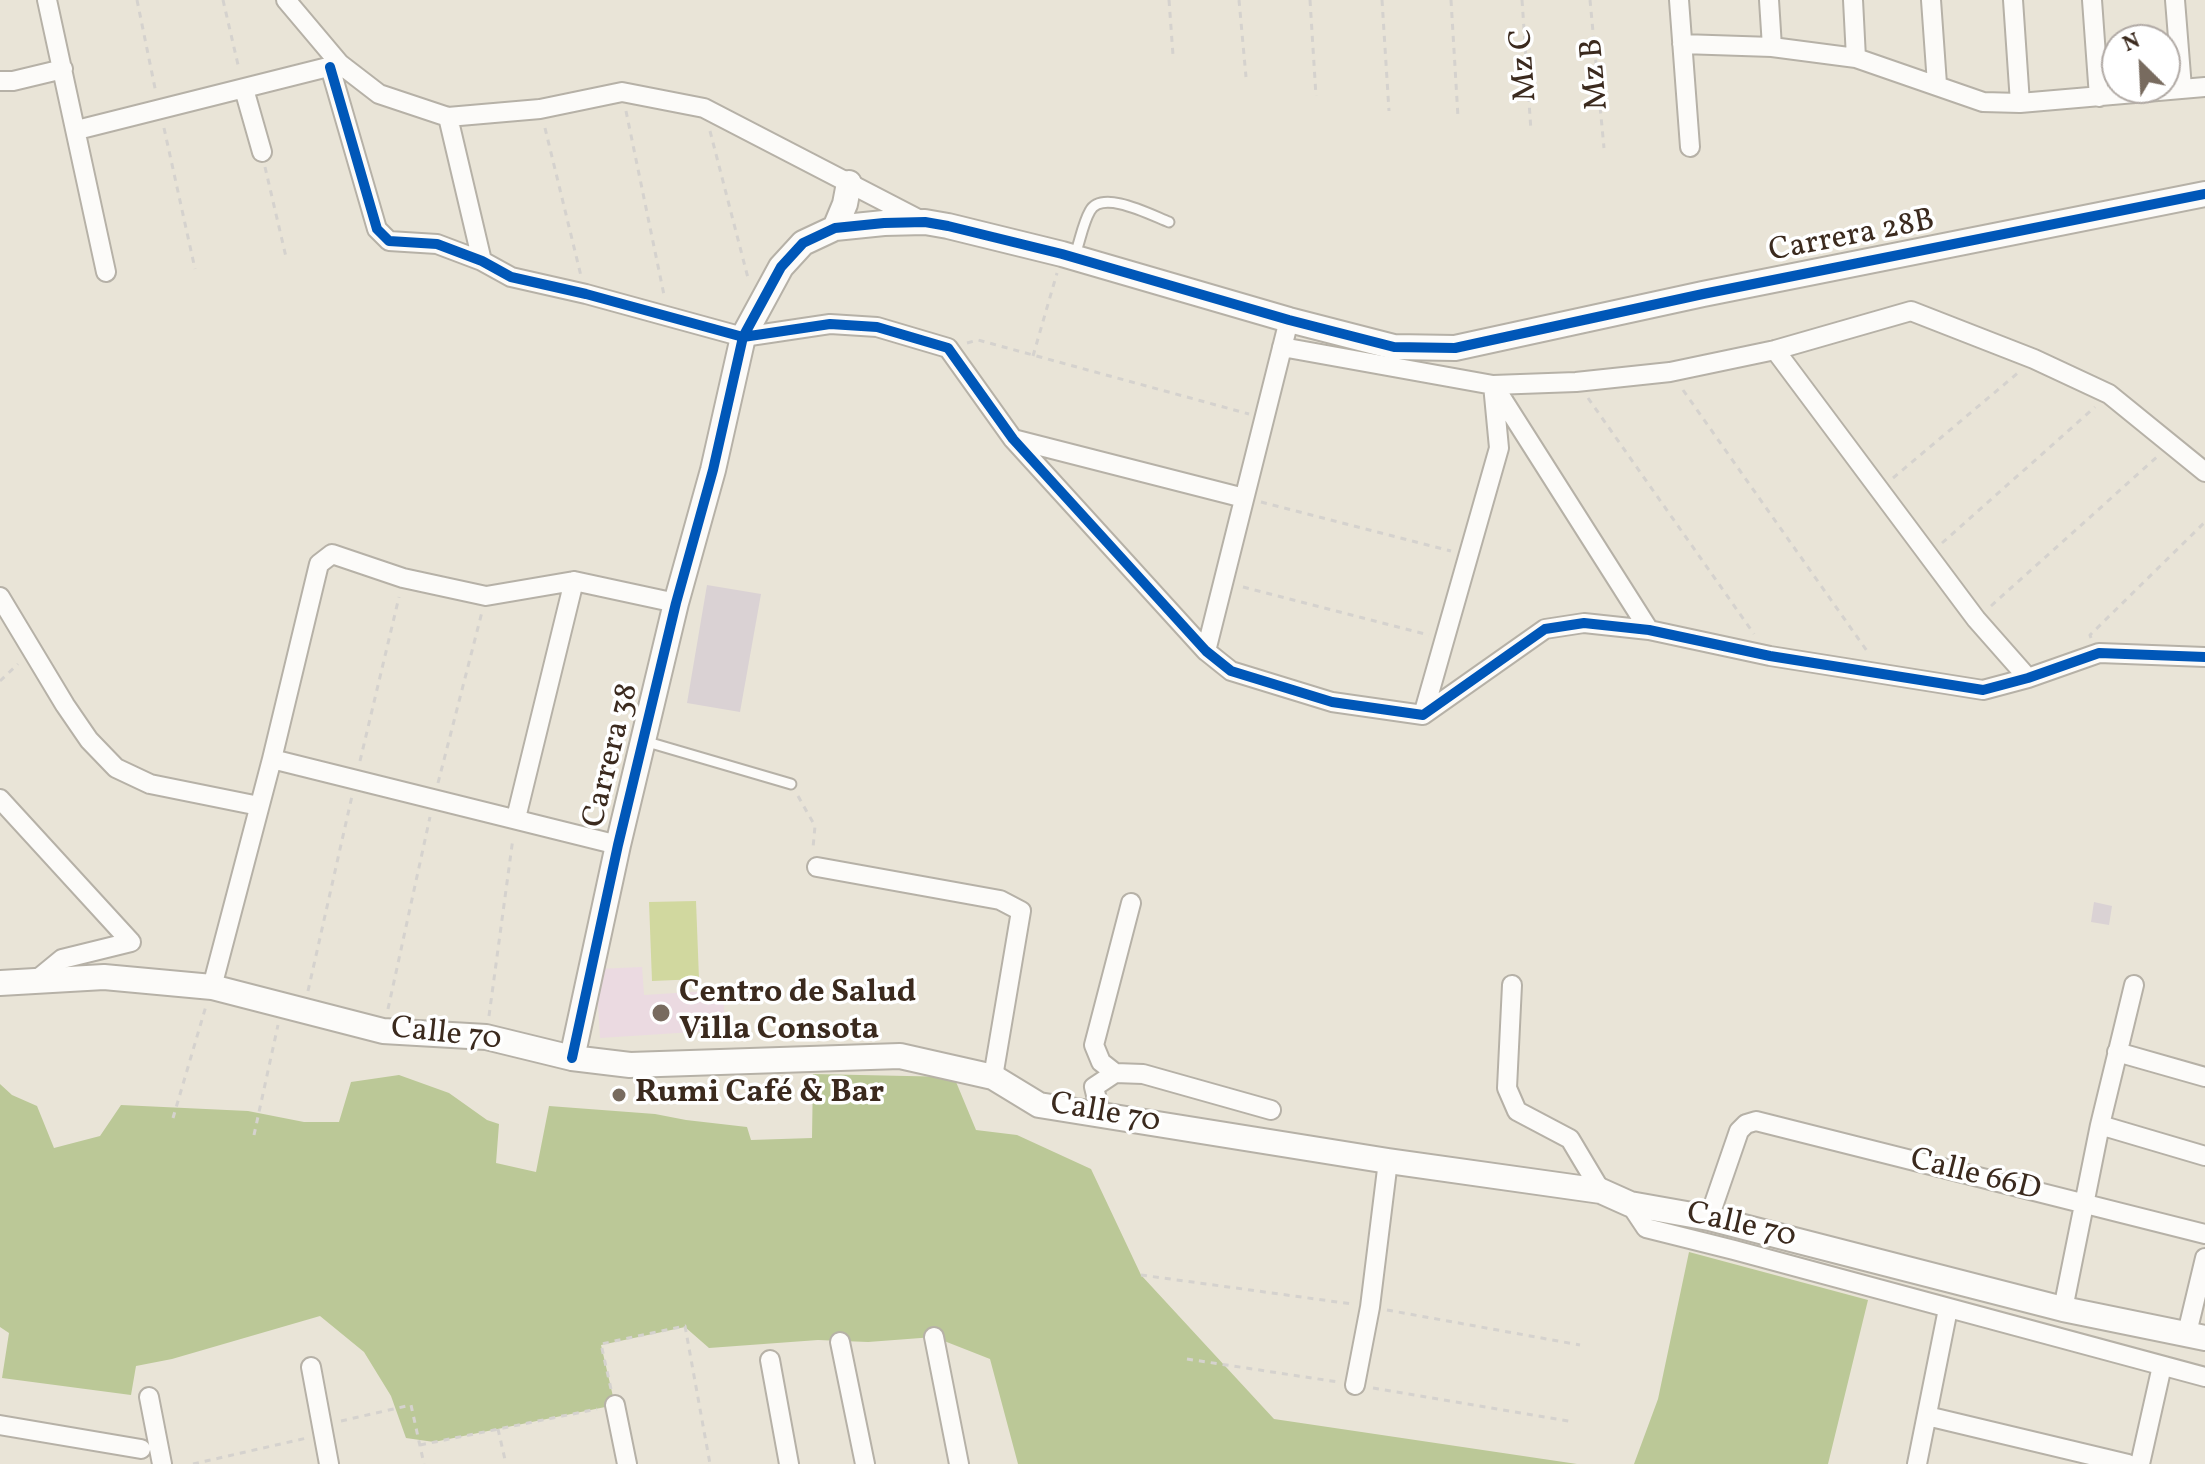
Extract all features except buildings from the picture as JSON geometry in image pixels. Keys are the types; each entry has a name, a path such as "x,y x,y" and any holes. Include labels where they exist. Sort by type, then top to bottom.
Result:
{"street":[{"path":"47,0 106,272"},
{"path":"286,0 335,66 379,94 448,117 540,109 622,92 704,108 925,222"},
{"path":"1679,0 1690,147"},
{"path":"1769,0 1772,47"},
{"path":"1853,0 1856,58"},
{"path":"1931,0 1937,84"},
{"path":"2013,0 2020,103"},
{"path":"2092,0 2099,97"},
{"path":"2175,0 2182,88"},
{"path":"1682,44 1772,47 1856,58 1983,102 2020,103 2205,87"},
{"path":"77,130 335,66"},
{"path":"335,66 377,229 389,241 437,244 482,261 511,277 743,337 830,324 877,327 948,348 1013,439 1206,651 1231,671 1332,702 1423,715 1545,629 1584,623 1649,630 1770,656 1983,690 2099,653 2205,657"},
{"path":"0,81 13,81 63,69"},
{"path":"244,89 262,152"},
{"path":"448,117 482,261"},
{"path":"835,228 845,204 849,183"},
{"name":"Carrera 28B","path":"835,228 925,222 1068,256 1394,347 1455,348 1703,294 2205,194"},
{"name":"Carrera 38","path":"572,1058 618,845 676,603 713,470 743,337 781,267 803,243 835,228"},
{"path":"1282,347 1493,385 1576,382 1670,372 1775,350 1911,311 2034,359 2109,394 2205,472"},
{"path":"1206,651 1289,320"},
{"path":"1775,350 1976,619 2028,678"},
{"path":"1423,715 1466,555 1499,448 1493,385"},
{"path":"1493,385 1649,630"},
{"path":"1013,439 1244,498"},
{"path":"212,987 319,564 324,558 332,554 403,578 486,596 574,581 676,603"},
{"path":"516,818 574,581"},
{"path":"0,597 65,705 89,740 116,768 150,784 259,806"},
{"path":"272,759 618,845"},
{"path":"0,799 131,942 62,959 34,982"},
{"path":"817,867 1000,900 1021,911 993,1077"},
{"path":"1115,1073 1101,1062 1094,1045 1131,903"},
{"name":"Calle 70","path":"0,983 104,977 212,987 383,1031 486,1037 572,1058 630,1065 900,1056 993,1077 1039,1105 1388,1161 1601,1191 1630,1204 1709,1218 2063,1309 2196,1336"},
{"path":"1512,985 1507,1088 1517,1111 1570,1139 1601,1191"},
{"path":"2063,1309 2100,1125 2134,985"},
{"path":"2117,1052 2205,1077"},
{"path":"1101,1116 1094,1087 1115,1073 1143,1074 1271,1110"},
{"name":"Calle 66D","path":"1709,1218 1739,1131 1746,1124 1756,1121 2205,1234"},
{"path":"2100,1125 2205,1156"},
{"path":"1355,1385 1370,1307 1388,1161"},
{"path":"1630,1204 1646,1228 2205,1377"},
{"path":"2196,1336 2205,1258"},
{"path":"1917,1464 1948,1309"},
{"path":"934,1337 959,1464"},
{"path":"840,1342 865,1464"},
{"path":"770,1360 789,1464"},
{"path":"2140,1464 2162,1366"},
{"path":"311,1367 329,1464"},
{"path":"149,1397 162,1464"},
{"path":"615,1405 627,1464"},
{"path":"1927,1416 2128,1464"},
{"path":"0,1425 141,1449"}],"lane":[{"path":"1068,256 1097,203 1113,201 1169,222"},
{"path":"644,741 791,784"}],"path":[{"path":"137,0 195,269"},
{"path":"223,0 244,89"},
{"path":"1169,0 1173,55"},
{"path":"1239,0 1246,77"},
{"path":"1310,0 1316,96"},
{"path":"1382,0 1389,111"},
{"path":"1451,0 1458,117"},
{"path":"622,92 669,316"},
{"path":"704,108 756,310"},
{"path":"540,109 586,294"},
{"path":"262,152 286,257"},
{"path":"1033,356 1068,256"},
{"path":"948,348 978,340 1265,418"},
{"path":"1880,490 2034,359"},
{"path":"1670,372 1883,674"},
{"path":"1576,382 1770,656"},
{"path":"1930,554 2109,394"},
{"path":"1976,619 2170,446"},
{"path":"1244,498 1466,555"},
{"path":"2099,653 2090,635 2205,522"},
{"path":"1223,582 1444,639"},
{"path":"0,681 34,650"},
{"path":"791,784 815,826 813,850 817,867"},
{"path":"486,1037 516,818"},
{"path":"173,1118 212,987"},
{"path":"254,1135 283,1005"},
{"path":"420,1445 615,1405 601,1344 685,1326 710,1464"},
{"path":"1187,1359 1574,1422"},
{"path":"193,1464 411,1405 424,1464"},
{"path":"498,1429 506,1464"}],"shaded area":[{"name":"Centro de Salud Villa Consota","path":"642,967 644,995 723,990 725,1030 600,1038 596,969"}],"green space":[{"path":"696,901 699,979 652,981 649,902"},
{"path":"813,1074 954,1077 976,1130 1017,1135 1091,1169 1141,1275 1274,1419 1577,1464 1018,1464 990,1359 934,1337 868,1342 818,1340 709,1348 685,1327 601,1345 615,1405 434,1442 406,1438 391,1396 364,1352 320,1316 172,1359 136,1366 131,1395 2,1378 9,1333 0,1327 0,1084 12,1095 37,1106 54,1148 100,1136 121,1105 248,1111 304,1122 339,1122 351,1082 399,1075 449,1093 487,1120 499,1124 496,1163 536,1172 549,1106 655,1114 747,1127 751,1140 812,1138"},
{"path":"1689,1252 1868,1300 1828,1464 1634,1464 1658,1399"}],"cycle path":[{"path":"330,67 377,229 389,241 437,244 482,261 511,277 743,337 830,324 877,327 948,348 1013,439 1206,651 1231,671 1332,702 1423,715 1545,629 1584,623 1649,630 1770,656 1983,690 2099,653 2205,657"},
{"path":"572,1058 618,845 676,603 713,470 743,337 781,267 803,243 835,228 925,222 1062,254 1394,347 1455,348 1703,294 2205,194"}],"place":[{"name":"Centro de Salud Villa Consota","path":"661,1013"},
{"name":"Rumi Café & Bar","path":"619,1095"}]}
